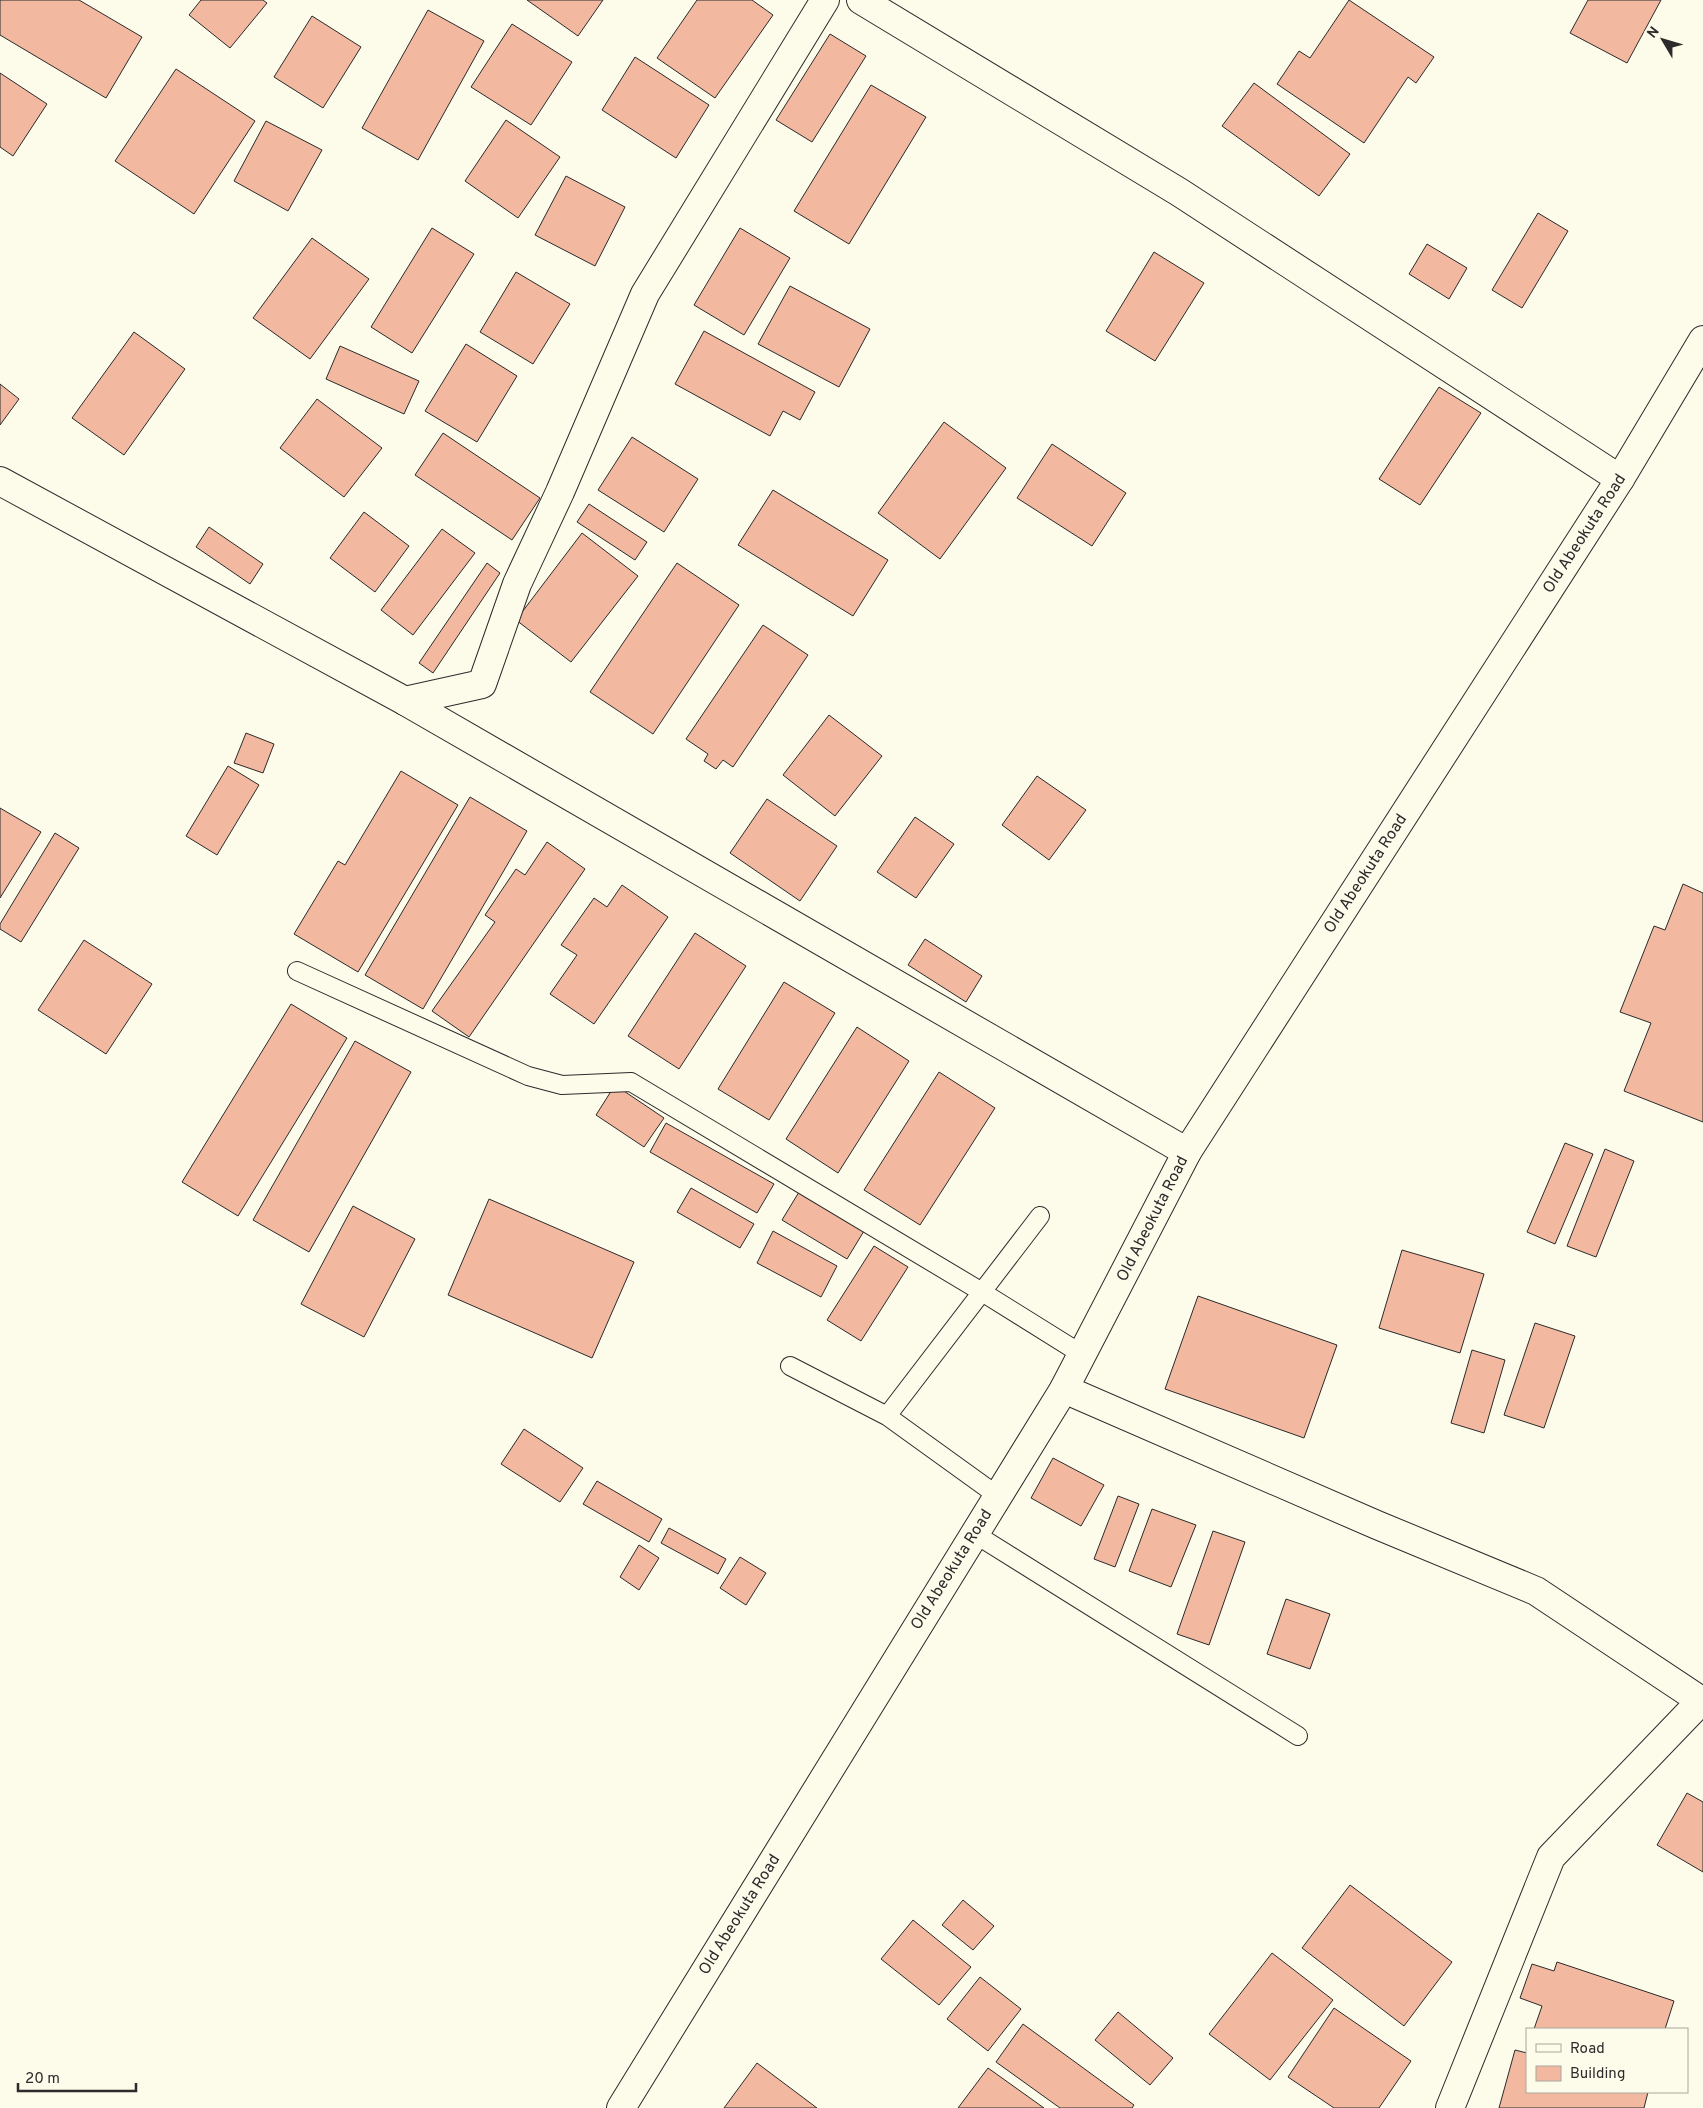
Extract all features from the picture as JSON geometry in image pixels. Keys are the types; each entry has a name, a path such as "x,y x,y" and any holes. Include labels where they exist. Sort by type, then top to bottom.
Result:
{"main road":[{"path":"405,701 482,684 517,584 560,492 645,294 825,0"},
{"path":"861,0 1179,192 1620,479"},
{"name":"Old Abeokuta Road","path":"622,2108 1064,1389 1187,1152 1620,479 1703,340"},
{"path":"0,481 405,701 1187,1152"},
{"path":"1064,1389 1536,1592 1702,1702 1551,1857 1450,2108"}],"lane":[{"path":"297,971 528,1076 562,1085 631,1082 982,1292 1082,1355"},
{"path":"888,1416 1040,1216"},
{"path":"790,1366 888,1416 998,1496"},
{"path":"975,1534 1298,1736"}],"building":[{"path":"0,0 79,0 142,37 106,98 0,35"},
{"path":"201,0 263,0 267,3 230,48 189,15"},
{"path":"527,0 603,0 578,36"},
{"path":"697,0 752,0 773,15 715,98 657,58"},
{"path":"1349,0 1434,57 1416,83 1408,77 1364,143 1277,84 1299,51 1310,58"},
{"path":"1588,0 1661,0 1627,63 1570,33"},
{"path":"428,10 484,41 418,160 362,128"},
{"path":"312,16 361,47 323,108 274,77"},
{"path":"512,24 572,62 531,125 471,87"},
{"path":"830,34 866,56 812,142 776,120"},
{"path":"635,57 709,105 676,158 602,110"},
{"path":"176,69 255,121 194,214 115,161"},
{"path":"0,73 47,104 13,156 0,147"},
{"path":"1254,83 1350,154 1319,196 1222,126"},
{"path":"871,85 926,117 849,244 794,211"},
{"path":"506,120 560,157 518,218 465,181"},
{"path":"266,121 322,150 288,211 234,181"},
{"path":"566,176 625,207 595,266 535,235"},
{"path":"1538,213 1568,231 1522,308 1492,290"},
{"path":"432,228 474,254 412,353 371,327"},
{"path":"740,228 790,258 744,335 694,305"},
{"path":"312,238 369,279 310,359 253,318"},
{"path":"1427,244 1467,268 1449,299 1409,274"},
{"path":"1154,252 1204,283 1155,361 1106,331"},
{"path":"516,272 570,304 533,364 480,332"},
{"path":"790,286 870,329 839,387 758,344"},
{"path":"704,331 815,392 800,420 783,411 770,436 675,384"},
{"path":"134,332 185,369 124,455 72,418"},
{"path":"466,344 517,376 477,442 425,411"},
{"path":"340,346 419,381 404,414 326,379"},
{"path":"0,384 19,399 0,425"},
{"path":"1439,387 1481,413 1420,505 1379,479"},
{"path":"317,399 382,448 344,497 280,448"},
{"path":"944,422 1006,468 940,559 878,513"},
{"path":"443,433 540,498 512,540 415,475"},
{"path":"632,437 698,479 664,532 598,490"},
{"path":"1052,444 1126,493 1092,546 1017,498"},
{"path":"773,490 888,560 853,616 738,545"},
{"path":"589,504 647,542 635,560 577,522"},
{"path":"364,512 409,546 375,592 330,558"},
{"path":"209,527 263,564 250,584 196,547"},
{"path":"442,529 475,553 413,635 381,610"},
{"path":"582,533 638,576 571,662 516,620"},
{"path":"487,563 500,573 433,673 419,663"},
{"path":"677,563 739,605 653,734 590,692"},
{"path":"763,625 808,655 733,767 723,760 716,769 704,761 708,754 686,739"},
{"path":"829,715 882,756 835,816 783,775"},
{"path":"246,733 274,744 263,773 234,763"},
{"path":"228,766 259,785 217,855 186,836"},
{"path":"401,771 458,805 358,972 294,934 338,861 345,865"},
{"path":"1037,776 1086,810 1049,860 1002,825"},
{"path":"470,797 527,831 423,1009 365,975"},
{"path":"767,799 837,846 800,901 730,853"},
{"path":"0,808 41,832 0,898"},
{"path":"915,817 954,844 916,898 877,872"},
{"path":"55,833 79,848 21,942 0,929 0,924"},
{"path":"547,842 585,869 469,1037 432,1011 495,922 485,915 516,869 525,875"},
{"path":"1683,884 1703,893 1703,1122 1624,1091 1651,1023 1620,1012 1654,926 1665,930"},
{"path":"622,885 668,917 594,1024 550,994 577,955 561,945 594,898 607,907"},
{"path":"695,933 746,966 679,1069 628,1036"},
{"path":"925,939 982,976 966,1002 908,965"},
{"path":"84,940 152,984 106,1054 38,1010"},
{"path":"784,982 835,1013 769,1120 718,1089"},
{"path":"291,1004 347,1038 238,1216 182,1182"},
{"path":"857,1027 909,1061 838,1173 786,1139"},
{"path":"355,1041 411,1072 309,1252 253,1220"},
{"path":"939,1072 995,1108 920,1225 864,1190"},
{"path":"615,1085 664,1118 644,1147 596,1115"},
{"path":"666,1123 774,1184 757,1213 650,1152"},
{"path":"1565,1143 1593,1154 1555,1244 1527,1232"},
{"path":"1605,1149 1634,1161 1596,1257 1567,1246"},
{"path":"691,1188 754,1224 740,1248 677,1212"},
{"path":"799,1192 864,1231 847,1259 782,1220"},
{"path":"489,1199 634,1262 592,1358 448,1295"},
{"path":"353,1206 415,1239 364,1337 301,1304"},
{"path":"773,1231 837,1266 821,1297 757,1263"},
{"path":"874,1246 908,1267 861,1341 827,1320"},
{"path":"1402,1250 1484,1274 1460,1353 1379,1328"},
{"path":"1198,1296 1337,1345 1304,1438 1165,1389"},
{"path":"1535,1323 1575,1336 1544,1428 1504,1415"},
{"path":"1472,1350 1505,1360 1484,1433 1451,1423"},
{"path":"524,1429 583,1468 560,1502 501,1464"},
{"path":"1053,1458 1104,1485 1081,1526 1031,1498"},
{"path":"597,1481 662,1519 649,1542 583,1504"},
{"path":"1118,1496 1139,1504 1115,1567 1094,1559"},
{"path":"1152,1509 1196,1525 1171,1587 1129,1571"},
{"path":"669,1528 726,1559 718,1574 661,1543"},
{"path":"1213,1531 1245,1542 1209,1645 1177,1634"},
{"path":"639,1545 659,1558 639,1590 620,1577"},
{"path":"740,1557 766,1573 746,1605 720,1588"},
{"path":"1286,1599 1330,1614 1310,1669 1267,1654"},
{"path":"1687,1793 1703,1802 1703,1872 1657,1845"},
{"path":"1350,1885 1452,1962 1404,2026 1302,1948"},
{"path":"963,1900 994,1926 973,1950 942,1925"},
{"path":"913,1920 971,1967 939,2005 881,1959"},
{"path":"1272,1953 1333,2000 1270,2080 1209,2034"},
{"path":"1557,1962 1674,2001 1665,2028 1534,2028 1542,2006 1520,1998 1532,1964 1554,1971"},
{"path":"980,1977 1021,2009 988,2051 947,2019"},
{"path":"1334,2008 1411,2061 1379,2108 1334,2108 1288,2077"},
{"path":"1118,2012 1173,2058 1150,2085 1095,2040"},
{"path":"1023,2024 1134,2105 1132,2108 1060,2108 996,2062"},
{"path":"1515,2050 1526,2053 1526,2093 1648,2093 1644,2108 1499,2108"},
{"path":"757,2063 817,2108 724,2108"},
{"path":"988,2068 1044,2108 958,2108"}]}
